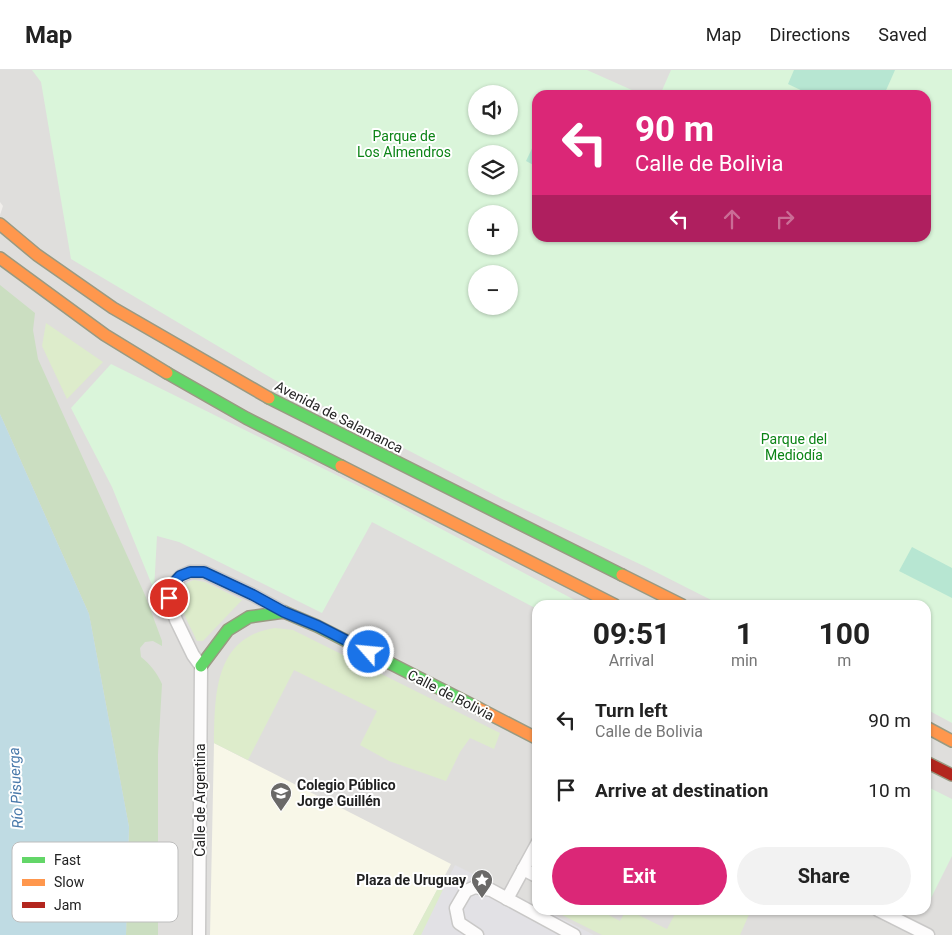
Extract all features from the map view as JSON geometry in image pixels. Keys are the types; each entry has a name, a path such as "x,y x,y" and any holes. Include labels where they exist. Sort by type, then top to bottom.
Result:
{"main road":[{"name":"Avenida de Salamanca","path":"0,224 37,255 113,308 252,390 672,600"},
{"path":"0,258 105,335 180,381 246,418 605,600"},
{"path":"201,666 228,630 249,617 284,612"},
{"name":"Calle de Bolivia","path":"284,612 318,626 532,736"},
{"path":"931,730 952,741"},
{"path":"931,764 952,775"}],"street":[{"name":"Calle de Bolivia","path":"201,666 193,655 176,620 169,598 171,586 180,576 190,572 204,572 284,612"},
{"name":"Calle de Argentina","path":"199,935 201,666"},
{"path":"507,899 532,853"},
{"path":"523,869 532,874"},
{"path":"477,935 459,923 456,908 466,891 475,887 491,890 532,912"},
{"path":"537,915 574,935"},
{"path":"888,915 928,935"}],"shaded area":[{"path":"0,70 952,70 952,935 0,935 0,215 3,206 0,202"},
{"name":"Colegio Público Jorge Guillén","path":"214,743 451,864 413,935 210,935"},
{"name":"Plaza de Uruguay","path":"455,865 532,904 532,915 555,915 594,935 421,935"}],"green space":[{"name":"Parque del Mediodía","path":"32,70 587,70 632,90 532,90 532,242 931,242 931,90 662,90 671,70 952,70 952,723 931,712 931,600 711,600 502,499 290,389 71,259 41,82"},
{"path":"794,70 895,70 886,90 801,90 788,84"},
{"path":"532,148 532,164 526,161"},
{"path":"0,285 35,313 33,330 38,359 145,595 162,641 162,646 153,641 145,642 140,648 141,657 153,669 162,684 158,754 158,842 129,842 129,827 89,614 0,414"},
{"path":"46,323 103,362 67,399 42,346"},
{"path":"111,364 385,499 575,600 532,600 532,606 372,522 322,613 179,542 157,536 154,590 112,487 71,408"},
{"path":"912,547 952,568 952,598 899,571"},
{"path":"194,580 205,582 242,600 203,641 197,641 182,607 182,591 186,584"},
{"path":"275,628 293,630 500,733 494,749 470,738 460,752 446,781 389,761 360,745 377,711 294,670 248,760 214,743 215,706 218,688 222,671 229,656 240,643 255,634"},
{"path":"931,788 952,799 952,856 931,898"},
{"path":"438,888 446,892 424,935 413,935"},
{"path":"562,915 609,915 620,921 623,915 638,915 667,929 674,915 749,915 740,935 602,935"},
{"path":"126,922 158,922 158,935 126,935"}],"water":[{"name":"Río Pisuerga","path":"0,414 89,614 129,827 129,842 12,842 12,922 126,922 126,935 0,935"}],"traffic: fast":[{"path":"167,373 246,418 341,466"},
{"path":"269,398 622,575"},
{"path":"201,666 228,630 249,617 284,612 317,626 478,708"}],"traffic: slow":[{"path":"0,224 37,255 113,308 269,398"},
{"path":"0,258 105,335 167,373"},
{"path":"341,466 605,600"},
{"path":"622,575 672,600"},
{"path":"478,708 532,736"},
{"path":"931,730 952,741"}],"traffic: jam":[{"path":"931,764 952,775"}],"place":[{"name":"Colegio Público Jorge Guillén","path":"281,812"},
{"name":"Plaza de Uruguay","path":"482,899"}],"route":[{"path":"169,598 171,586 180,576 190,572 204,572 369,652"}],"park label":[{"name":"Parque de Los Almendros","path":"404,144"}]}
